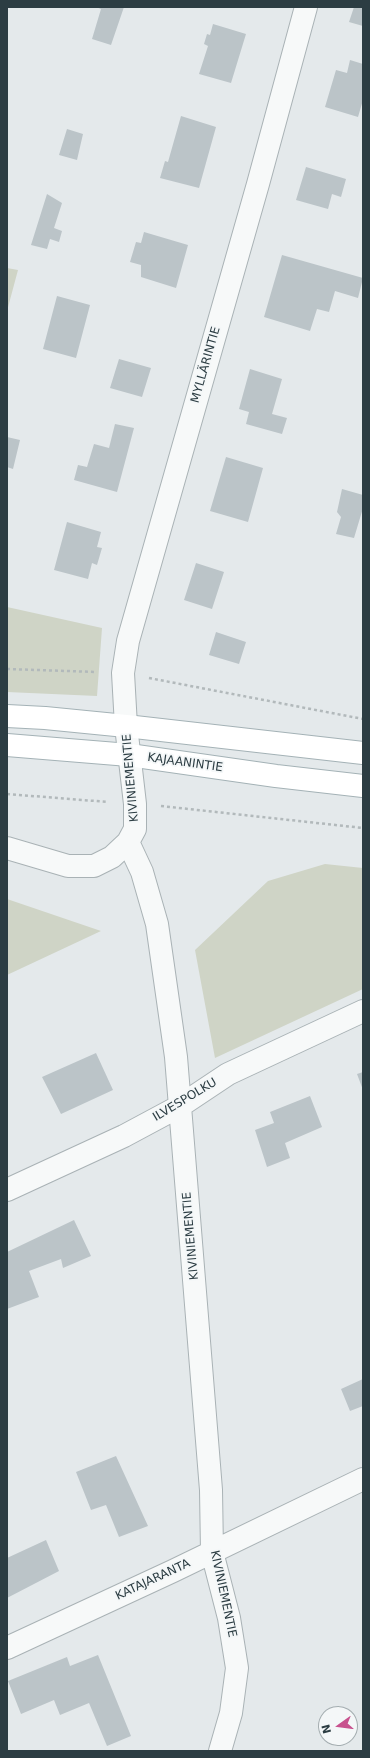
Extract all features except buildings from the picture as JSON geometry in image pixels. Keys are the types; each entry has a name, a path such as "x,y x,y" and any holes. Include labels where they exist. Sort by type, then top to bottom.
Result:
{"main road":[{"path":"7,716 126,726 363,753"},
{"name":"KAJAANINTIE","path":"7,745 129,755 276,776 363,786"}],"street":[{"name":"MYLLÄRINTIE","path":"126,726 124,673 128,641 258,184 306,7"},
{"name":"KIVINIEMENTIE","path":"126,726 135,804 135,829 128,842 142,872 157,924 176,1057 212,1490 212,1552 229,1618 237,1668 231,1713 220,1751"},
{"path":"7,848 68,866 94,866 112,857 128,842"},
{"name":"ILVESPOLKU","path":"7,1190 124,1136 180,1106 228,1074 363,1011"},
{"name":"KATAJARANTA","path":"7,1648 363,1479"}],"path":[{"path":"7,669 124,673 363,719"},
{"path":"7,794 99,801"},
{"path":"180,807 363,828"}],"shaded area":[{"path":"7,268 18,270 7,311"},
{"path":"7,607 102,628 97,696 7,692"},
{"path":"325,864 363,868 363,989 215,1058 195,950 268,881"},
{"path":"7,899 101,931 7,975"}]}
